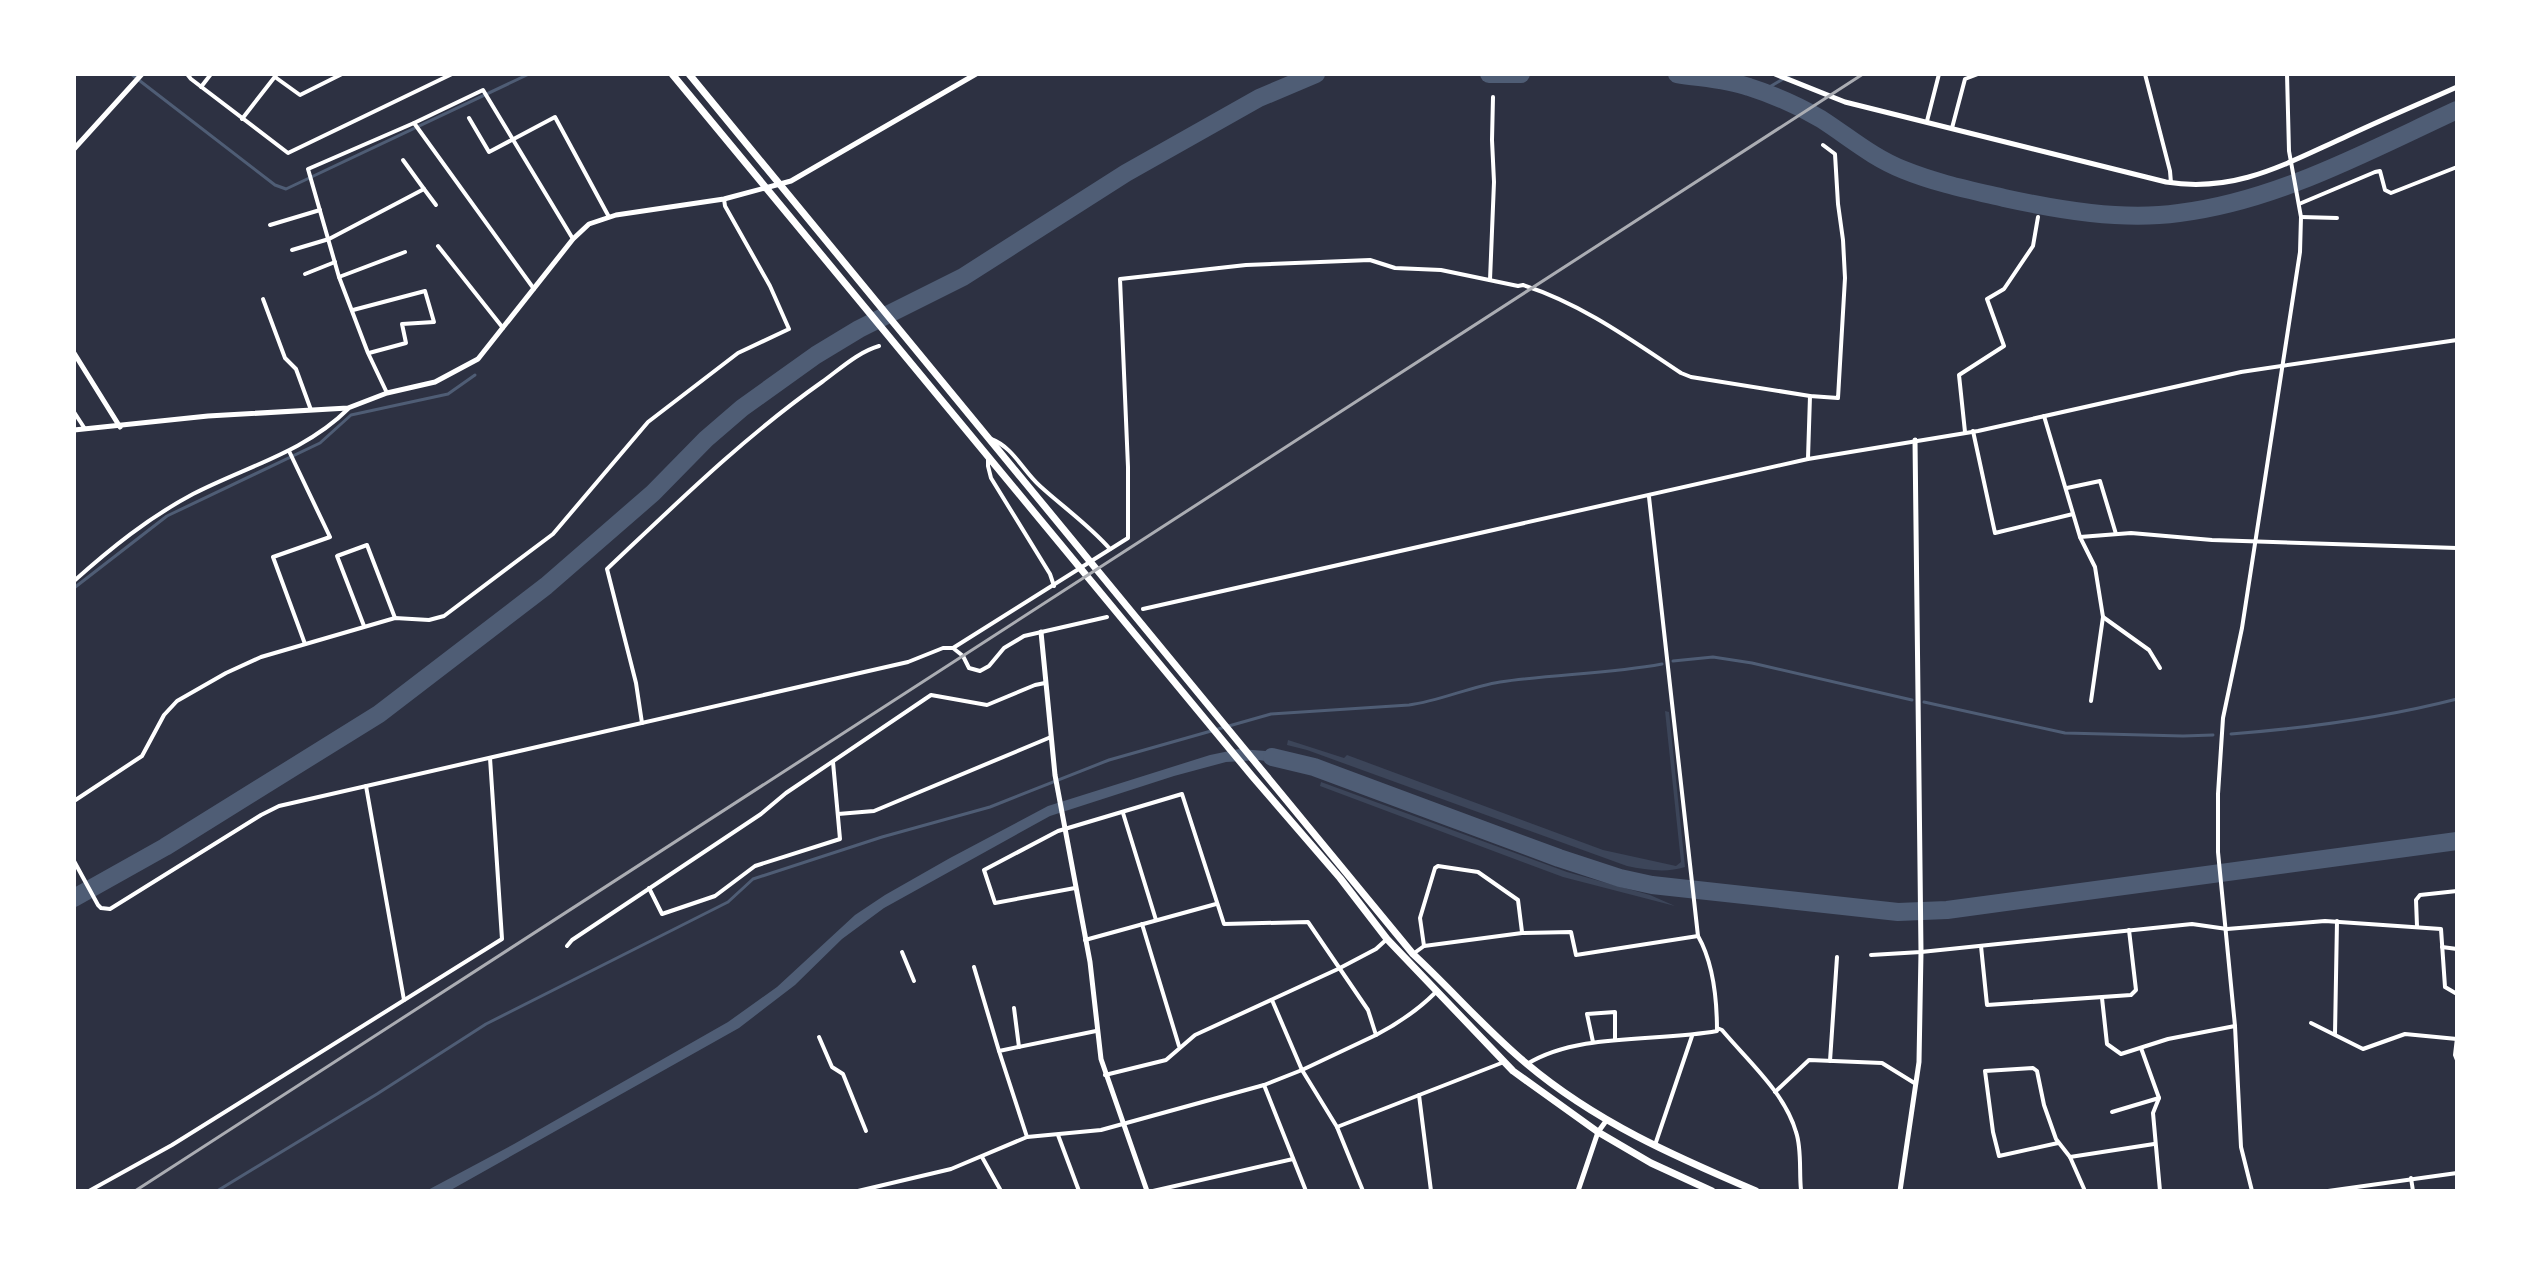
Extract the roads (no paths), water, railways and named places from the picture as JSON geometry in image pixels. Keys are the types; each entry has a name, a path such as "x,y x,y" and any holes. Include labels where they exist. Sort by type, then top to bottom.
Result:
{"main road":[{"path":"672,74 1252,776 1340,878 1387,939 1436,992 1513,1071 1598,1132 1651,1163 1712,1191"},
{"path":"689,74 1413,954 1527,1064 1606,1121 1654,1147 1756,1191"}],"street":[{"path":"74,149 142,74"},
{"path":"187,74 288,153 452,74"},
{"path":"201,87 211,74"},
{"path":"242,119 276,76 300,95 342,74"},
{"path":"74,430 208,416 348,408 387,393 435,382 478,359 573,239 589,224 609,217 724,199 782,184 976,74"},
{"path":"1775,74 1845,102 2171,183 2207,185 2238,182 2290,163 2457,87"},
{"path":"1927,121 1939,74"},
{"path":"1952,128 1965,79 1978,74"},
{"path":"2145,74 2171,183"},
{"path":"2252,1191 2241,1147 2235,1026 2217,824 2223,718 2242,628 2300,252 2301,217 2290,163 2287,74"},
{"path":"387,393 339,277 308,169 483,90 573,239"},
{"path":"1490,280 1493,97"},
{"path":"469,118 489,152 555,117 609,217"},
{"path":"414,123 534,289"},
{"path":"74,861 98,905 106,909 279,806 908,662 943,648 953,648 1128,538 1120,279 1246,265 1370,260 1395,268 1441,270 1523,285 1563,300 1596,316 1691,377 1838,398 1845,278 1843,240 1835,154 1823,145"},
{"path":"403,160 436,205"},
{"path":"2299,204 2375,172 2383,174 2385,190 2391,193 2457,167"},
{"path":"292,250 329,239 424,189"},
{"path":"74,801 142,756 164,715 177,701 226,673 261,657 364,626 395,618 436,619 453,610 553,534 648,422 738,353 789,329 724,199"},
{"path":"270,225 320,210"},
{"path":"1965,432 1959,375 2004,346 1987,299 2004,289 2033,246 2038,217"},
{"path":"2301,217 2337,218"},
{"path":"438,246 503,328"},
{"path":"339,277 405,252"},
{"path":"305,274 335,262"},
{"path":"353,310 425,291 434,322 402,324 406,343 368,353"},
{"path":"263,299 285,358 296,369 311,410"},
{"path":"1143,609 1808,459 1973,431 2241,372 2457,340"},
{"path":"642,723 636,683 607,569 775,415 861,354 879,346"},
{"path":"74,353 120,427"},
{"path":"1808,459 1810,396"},
{"path":"74,581 122,538 190,495 289,451 335,422 348,408"},
{"path":"74,412 85,429"},
{"path":"2044,416 2080,537 2095,567 2103,617 2091,701"},
{"path":"1973,431 1995,533 2073,514"},
{"path":"989,438 999,441 1008,449 1037,484 1110,549"},
{"path":"1900,1191 1919,1062 1921,952 1915,440"},
{"path":"289,451 330,537 273,557 305,644"},
{"path":"989,455 991,478 1050,574 1054,586"},
{"path":"2066,488 2100,481 2116,534"},
{"path":"1527,1064 1593,1042 1717,1031 1717,994 1698,936 1648,496"},
{"path":"2080,537 2131,533 2256,542 2457,548"},
{"path":"364,626 337,556 367,545 395,618"},
{"path":"953,648 963,656 969,668 980,671 989,666 1004,648 1024,636 1107,617"},
{"path":"2103,617 2149,650 2160,668"},
{"path":"1041,632 1055,775 1090,962 1096,1031 1105,1075 1147,1191"},
{"path":"567,946 931,695 987,705 1045,683"},
{"path":"838,814 874,811 1051,737"},
{"path":"89,1191 172,1145 502,939 490,757"},
{"path":"649,888 662,914 715,896 755,866 840,839 833,762"},
{"path":"366,786 404,1000"},
{"path":"1075,888 995,903 984,873 988,867 1064,829 1182,794 1224,924 1308,922 1368,1010 1376,1035"},
{"path":"1123,813 1156,920"},
{"path":"1424,946 1420,918 1438,866 1478,872 1518,900 1522,933"},
{"path":"2418,927 2416,900 2420,895 2457,891"},
{"path":"1085,940 1216,904"},
{"path":"2335,1034 2337,921"},
{"path":"1871,955 2192,924 2227,929 2337,921 2441,929 2445,987 2457,994"},
{"path":"1142,924 1179,1046"},
{"path":"1981,946 1987,1005 2131,995 2135,993 2129,930"},
{"path":"1413,954 1424,946 1522,933 1571,932 1576,955 1698,936"},
{"path":"1105,1075 1166,1060 1195,1035 1338,969 1376,949 1387,939"},
{"path":"2442,947 2457,949"},
{"path":"902,952 914,981"},
{"path":"1830,1061 1837,957"},
{"path":"974,967 1027,1137"},
{"path":"858,1191 951,1169 1027,1137 1124,1125 1264,1085 1400,1023 1436,992"},
{"path":"2102,998 2107,1044 2121,1054 2168,1039 2235,1026"},
{"path":"1272,1000 1302,1070 1337,1127 1363,1191"},
{"path":"1014,1008 1019,1047"},
{"path":"1593,1042 1587,1014 1615,1012 1615,1040"},
{"path":"2311,1023 2363,1049 2405,1034 2457,1038 2457,1060"},
{"path":"1717,1028 1775,1092 1797,1133 1801,1190"},
{"path":"999,1051 1096,1031"},
{"path":"1654,1147 1692,1035"},
{"path":"819,1037 832,1067 843,1074 866,1131"},
{"path":"2141,1048 2159,1098 2153,1113 2160,1191"},
{"path":"1775,1092 1809,1060 1882,1063 1916,1084"},
{"path":"1337,1127 1504,1062"},
{"path":"2058,1143 1999,1156 1985,1071 2033,1068 2037,1071 2044,1105 2058,1143 2070,1157 2085,1191"},
{"path":"1264,1085 1306,1191"},
{"path":"1419,1095 1431,1191"},
{"path":"2112,1112 2159,1098"},
{"path":"1578,1191 1598,1132 1606,1121"},
{"path":"1058,1135 1079,1191"},
{"path":"2070,1157 2154,1144"},
{"path":"982,1157 1001,1191"},
{"path":"1153,1191 1293,1159"},
{"path":"2328,1191 2457,1173"},
{"path":"2411,1178 2413,1191"}],"waterway":[{"path":"131,74 275,185 286,189 529,74"},
{"path":"74,898 165,847 379,714 546,586 653,493 706,439 742,408 816,355 859,329 963,277 1126,173 1259,98 1316,74"},
{"path":"1489,74 1521,74"},
{"path":"1677,74 1732,82 1777,97 1821,119 1882,160 1928,179 2025,202 2113,215 2179,213 2251,198 2321,172 2457,110"},
{"path":"1761,92 1790,75 1801,74"},
{"path":"74,588 167,516 320,443 351,415 448,394 475,375"},
{"path":"1673,661 1713,657 1752,663 1912,700"},
{"path":"217,1191 486,1024 728,902 753,879 882,837 990,807 1109,760 1271,714 1409,705 1500,682 1662,664"},
{"path":"2231,734 2345,721 2457,699"},
{"path":"1924,702 2065,733 2213,735"},
{"path":"1272,757 1314,767 1620,878 1652,885 1898,912 1947,910 2457,841"}],"railway":[{"path":"135,1191 1863,74"}]}
